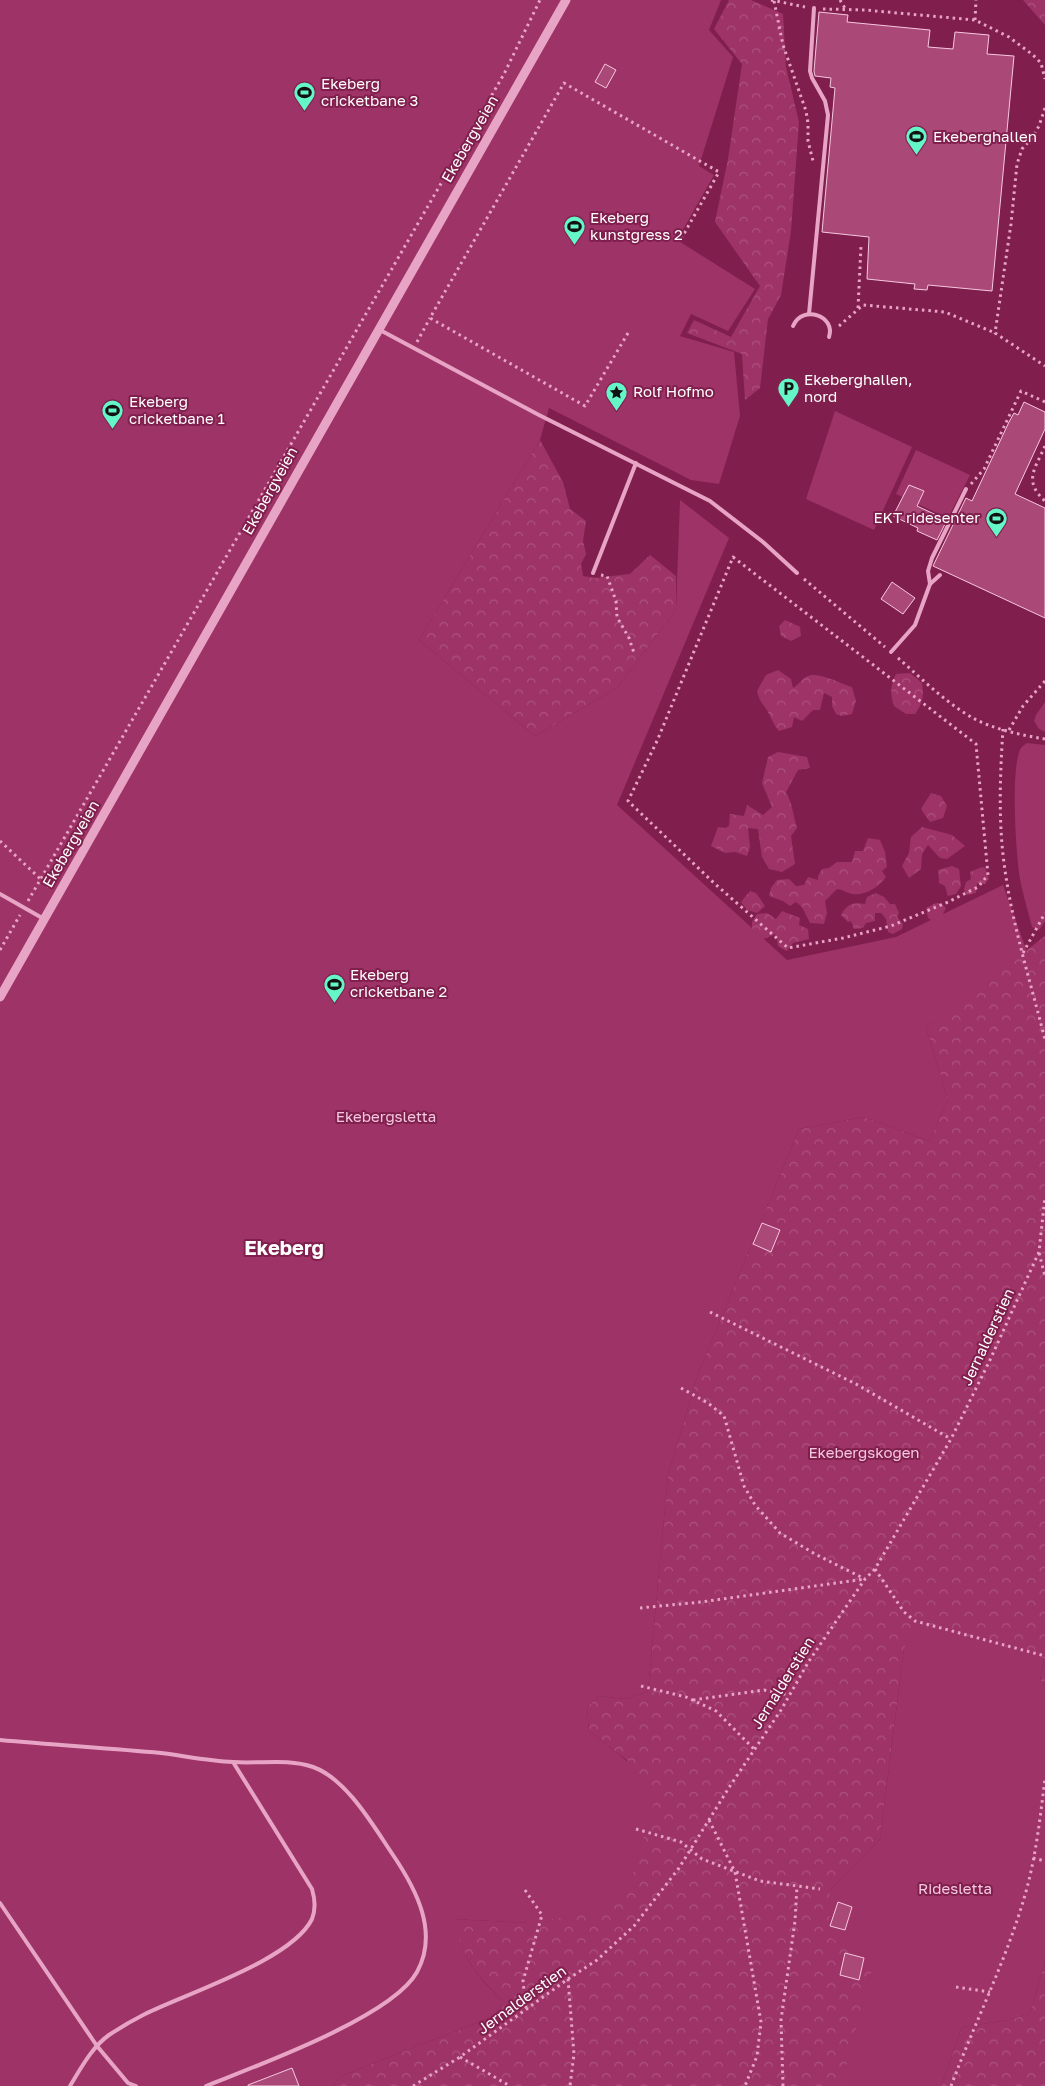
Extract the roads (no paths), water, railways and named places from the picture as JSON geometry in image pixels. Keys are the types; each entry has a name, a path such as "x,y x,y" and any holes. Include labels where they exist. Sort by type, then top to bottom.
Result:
{"street":[{"name":"Ekebergveien","path":"0,997 566,0"}],"lane":[{"path":"809,314 828,115 825,101 810,71 814,8"},
{"path":"793,326 799,317 809,314 825,320 830,330 829,337"},
{"path":"378,329 539,415 710,501 764,542 797,573"},
{"path":"593,573 636,463"},
{"path":"930,584 928,571 932,558 966,489"},
{"path":"891,652 915,625 930,584 940,574"},
{"path":"0,894 44,919"},
{"path":"0,1740 161,1753 233,1762 298,1763 315,1768 332,1777 349,1794 373,1825 410,1883 423,1914 425,1943 418,1970 410,1982 361,2017 326,2035 206,2086"},
{"path":"70,2086 97,2046 108,2036 145,2014 262,1962 290,1943 311,1919 314,1907 312,1889 233,1762"},
{"path":"0,1903 97,2046 128,2083 136,2086"}],"place":[{"name":"Ekeberg cricketbane 3","path":"305,112"},
{"name":"Ekeberghallen","path":"917,156"},
{"name":"Ekeberg kunstgress 2","path":"574,246"},
{"name":"Ekeberghallen, nord","path":"788,408"},
{"name":"Rolf Hofmo","path":"617,411"},
{"name":"Ekeberg cricketbane 1","path":"113,430"},
{"name":"EKT ridesenter","path":"996,537"},
{"name":"Ekeberg cricketbane 2","path":"334,1003"}],"district":[{"name":"Ekeberg","path":"284,1248"}],"park label":[{"name":"Ekebergsletta","path":"386,1117"},
{"name":"Ekebergskogen","path":"864,1453"},
{"name":"Ridesletta","path":"955,1889"}]}
